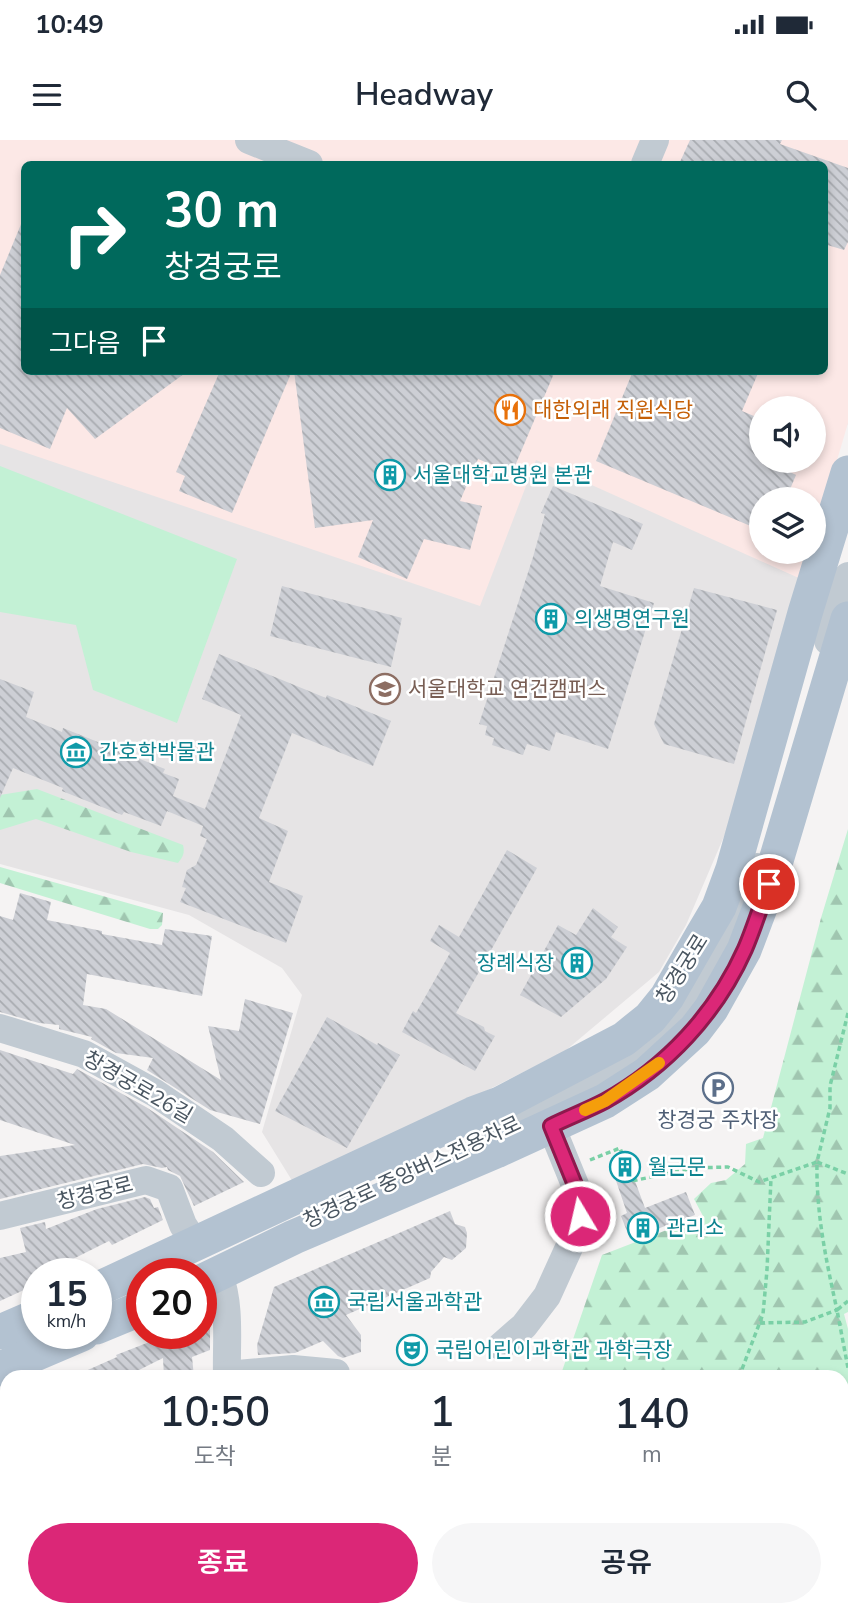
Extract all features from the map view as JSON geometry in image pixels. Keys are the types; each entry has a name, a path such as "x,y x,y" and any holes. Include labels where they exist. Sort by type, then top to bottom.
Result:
{"main road":[{"name":"창경궁로","path":"217,1261 473,1114 500,1104 624,1039 650,1018 667,997 719,907 733,869 805,613 848,473"},
{"name":"창경궁로","path":"217,1264 294,1237 605,1101 647,1074 695,1030 711,1009 744,950 769,884 848,619"},
{"path":"1,1331 21,1323"},
{"name":"창경궁로","path":"0,1369 38,1349"}],"street":[{"path":"249,140 302,161"},
{"path":"646,161 654,140"},
{"name":"창경궁로 중앙버스전용차로","path":"217,1262 500,1131 589,1086 658,1042 685,1013 721,953 754,878 848,576"},
{"name":"창경궁로26길","path":"0,1028 84,1054 155,1093 223,1139 261,1173"},
{"path":"501,1346 524,1326 547,1296 577,1230 582,1202 551,1126"},
{"name":"창경궁로","path":"0,1216 146,1180 169,1188 198,1258"},
{"path":"217,1284 226,1294 228,1306 227,1370"},
{"path":"284,1370 304,1370"}],"path":[{"path":"848,1013 830,1086 830,1108 817,1162 816,1197 823,1249 848,1367"},
{"path":"568,1169 620,1148 632,1181 694,1168 728,1167 759,1182 817,1162 848,1174"},
{"path":"742,1370 763,1314 771,1178"},
{"path":"759,1323 805,1322 837,1310 848,1301"}],"shaded area":[{"name":"서울대학교 연건캠퍼스","path":"0,140 848,140 848,423 826,472 826,396 749,396 749,473 826,473 819,487 749,487 749,564 806,564 740,799 686,925 659,972 565,1051 296,1187 262,1132 302,995 282,968 189,915 0,864"},
{"path":"0,140 848,140 848,423 826,497 826,487 749,487 749,556 536,460 480,606 0,444"},
{"path":"768,564 806,564 801,579"}],"green space":[{"path":"0,466 237,559 177,723 93,690 76,625 0,612"},
{"path":"37,789 183,845 182,857 178,863 131,852 36,819 0,830 0,795"},
{"path":"848,829 848,1312 844,1314 848,1329 848,1370 562,1370 602,1255 703,1216 694,1199 711,1183 726,1180 745,1164 746,1144 763,1138 821,918"},
{"path":"0,867 163,913 162,925 158,929 150,929 0,883"}],"building":[{"path":"690,140 782,140 780,144 848,168 848,242 844,250 828,245 828,161 680,161"},
{"path":"21,224 21,375 183,375 95,439 67,408 50,449 0,428 0,275"},
{"path":"218,375 290,375 232,513 179,491 185,476 176,472"},
{"name":"서울대학교병원 본관","path":"295,375 553,375 512,473 478,459 460,501 482,506 470,550 424,539 407,579 358,557 373,520 315,528"},
{"path":"631,375 757,375 742,411 749,414 749,473 796,475 791,487 749,487 749,525 596,461"},
{"path":"553,486 643,524 632,550 613,542 600,586 654,603 608,749 556,732 550,751 527,744 523,755 492,745 494,738 485,735 487,726 479,724 533,557 545,514 541,513"},
{"path":"282,586 402,618 391,667 270,636"},
{"path":"694,588 777,610 734,764 664,744 654,724"},
{"path":"219,654 326,698 327,695 391,721 373,766 292,733 259,818 288,831 269,882 303,896 286,943 180,902 186,888 182,887 187,870 196,865 207,839 200,836 203,826 167,811 161,826 124,812 122,815 13,768 0,798 0,679 34,692 26,717 62,732 63,728 165,769 163,773 179,779 173,796 205,809 241,715 202,699"},
{"path":"507,850 537,868 456,1013 484,1027 485,1031 495,1036 475,1071 402,1032 450,953 430,941 439,925 459,937"},
{"path":"20,893 51,902 47,920 102,931 102,934 162,945 165,929 212,936 202,996 87,974 83,1005 106,1009 221,1080 208,1026 239,1031 245,999 293,1013 260,1124 210,1110 147,1070 153,1058 116,1053 91,1039 92,1037 59,1029 59,1025 39,1023 0,1012 0,916 13,920"},
{"name":"장례식장","path":"593,908 618,927 611,937 627,947 606,979 561,1017 520,995 558,925 576,935"},
{"path":"327,1017 400,1055 347,1148 275,1111"},
{"path":"0,1050 73,1074 77,1069 146,1107 213,1152 244,1182 194,1206 180,1176 167,1167 143,1164 0,1199 0,1156 75,1145 0,1120"},
{"name":"관리소","path":"633,1154 640,1170 632,1173 645,1208 686,1192 695,1215 630,1239 621,1216 627,1213 610,1163"},
{"path":"145,1197 150,1199 154,1208 158,1207 163,1220 112,1245 109,1241 75,1258 21,1258 21,1291 0,1301 0,1258 26,1252 20,1228 45,1222 46,1229 97,1209"},
{"path":"450,1211 455,1224 465,1227 466,1248 452,1260 444,1257 431,1272 430,1278 346,1315 361,1335 361,1352 343,1358 323,1341 295,1353 258,1355 257,1345 274,1287"},
{"path":"131,1349 210,1349 192,1357 193,1370 164,1370 163,1358 139,1370 88,1370 117,1357 116,1355"}],"slow traffic":[{"path":"585,1110 605,1101 659,1063"}],"place":[{"name":"대한외래 직원식당","path":"510,410"},
{"name":"서울대학교병원 본관","path":"390,475"},
{"name":"의생명연구원","path":"551,619"},
{"name":"서울대학교 연건캠퍼스","path":"385,689"},
{"name":"간호학박물관","path":"76,752"},
{"name":"장례식장","path":"577,963"},
{"name":"창경궁 주차장","path":"718,1088"},
{"name":"월근문","path":"625,1167"},
{"name":"관리소","path":"643,1228"},
{"name":"국립서울과학관","path":"324,1302"},
{"name":"국립어린이과학관 과학극장","path":"412,1350"}],"route":[{"path":"580,1216 582,1202 551,1126 605,1101 647,1074 695,1030 711,1009 744,950 769,884"}]}
